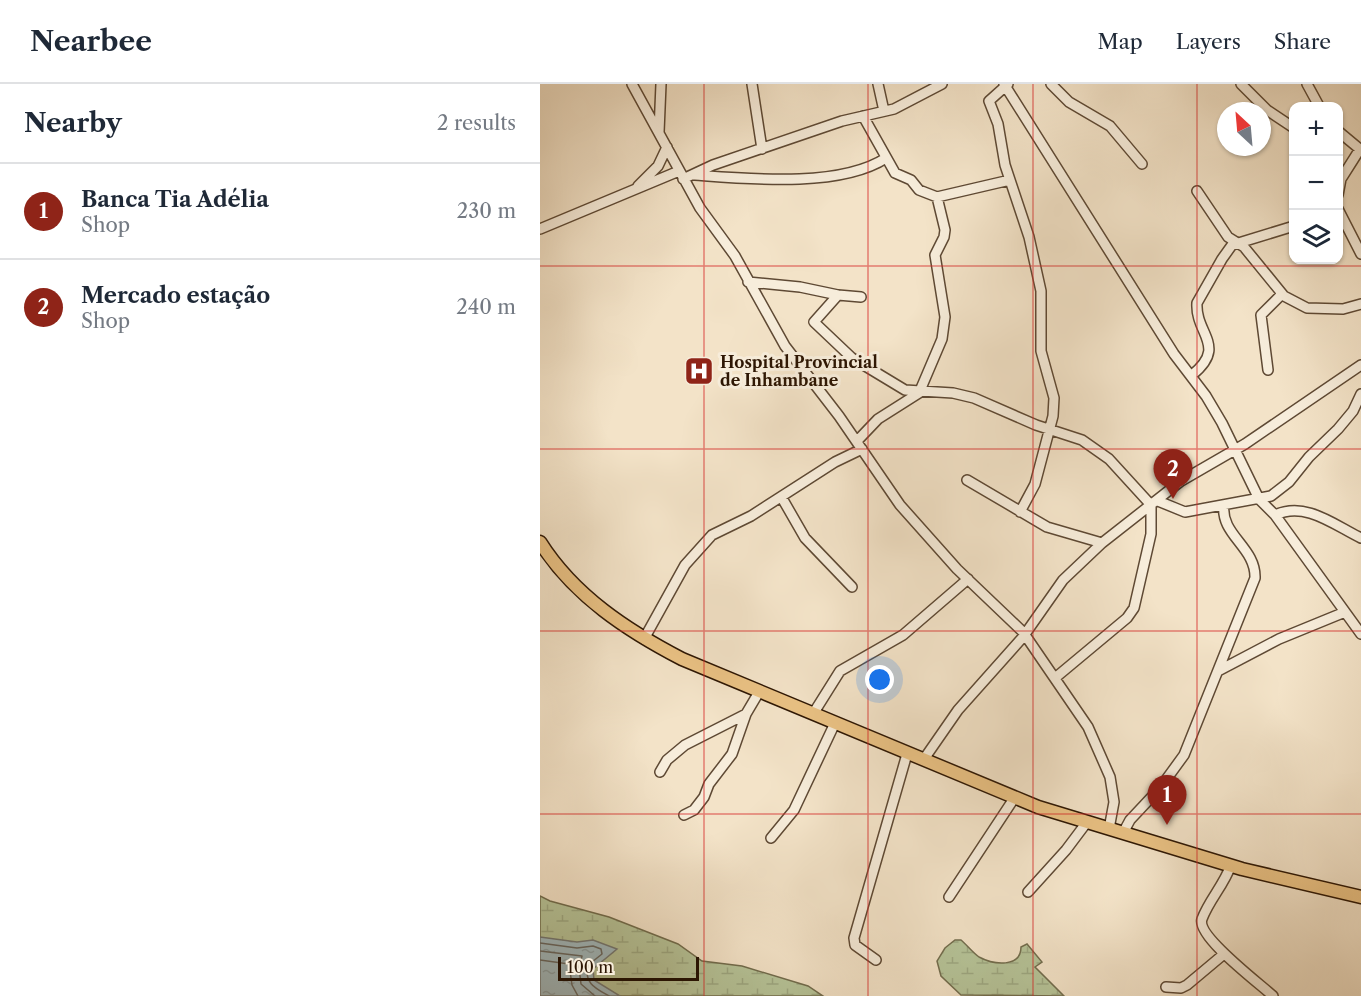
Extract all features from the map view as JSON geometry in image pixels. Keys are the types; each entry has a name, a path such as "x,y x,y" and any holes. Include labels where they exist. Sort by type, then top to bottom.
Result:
{"main road":[{"path":"540,543 548,556 603,611 644,639 682,659 1015,797 1087,822 1231,866 1361,897"}],"street":[{"path":"632,84 681,175 735,256 780,339 906,511 968,579 1025,634 1088,727 1110,777 1114,802 1109,829"},
{"path":"658,134 661,84"},
{"path":"752,84 762,148"},
{"path":"878,84 884,111"},
{"path":"693,174 762,148 884,111 942,84"},
{"path":"1051,84 1069,102 1110,126 1142,164"},
{"path":"1241,84 1267,110 1289,125"},
{"path":"1307,84 1317,102"},
{"path":"1020,512 1035,484 1054,398 1041,351 1039,330 1041,291 1029,237 1010,180 998,124 989,101 1006,85 1174,354 1192,375 1235,447 1259,500 1275,515 1361,634"},
{"path":"863,116 895,173 911,180 919,190 937,197 1010,180"},
{"path":"1343,135 1361,150 1343,175"},
{"path":"635,190 658,166 667,147"},
{"path":"540,229 635,190 681,175 832,177 874,165 886,158"},
{"path":"1197,191 1228,237 1244,247 1282,294 1307,308 1343,309 1361,304"},
{"path":"644,639 682,569 698,548 712,535 782,498 859,445 878,419 919,393 942,339 944,326 935,255 945,230 937,197"},
{"path":"1343,219 1361,254"},
{"path":"1192,375 1204,366 1209,344 1197,310 1197,303 1227,249 1289,227"},
{"path":"748,282 800,286 838,295 861,297"},
{"path":"1268,370 1261,315 1282,294"},
{"path":"838,295 814,324 852,358 904,390 919,393 953,393 974,398 1048,429 1066,433 1099,450 1154,503 1185,512 1271,496 1289,482 1353,411 1361,394"},
{"path":"924,759 958,710 1025,634 1063,580 1102,543 1189,476 1253,438 1361,365"},
{"path":"967,480 1047,527 1102,543"},
{"path":"782,498 805,538 852,587"},
{"path":"1055,678 1127,618 1134,608 1150,534 1154,503"},
{"path":"1123,833 1130,820 1160,788 1184,755 1219,670 1255,571 1245,547 1224,520 1224,505"},
{"path":"1275,515 1285,512 1311,511 1361,538"},
{"path":"813,714 840,671 903,635 968,579"},
{"path":"1219,670 1280,639 1345,612"},
{"path":"684,815 694,810 704,797 709,784 732,754 746,714 759,692"},
{"path":"660,771 668,760 685,745 746,714"},
{"path":"771,838 794,810 835,723"},
{"path":"876,960 855,945 854,938 907,754"},
{"path":"949,897 1015,797"},
{"path":"1028,892 1066,850 1087,822"},
{"path":"1231,866 1225,882 1200,925 1203,932 1224,954 1273,996"},
{"path":"1166,987 1181,988 1187,985 1224,954"}],"green space":[{"path":"540,896 550,901 609,917 678,944 702,961 742,966 808,986 823,996 540,996"},
{"path":"955,940 961,940 979,957 999,963 1012,962 1017,959 1021,947 1027,944 1042,962 1035,967 1064,996 961,995 941,976 937,961 945,948"}],"water":[{"path":"540,937 577,942 593,940 617,949 593,969 594,980 620,996 540,996"}],"place":[{"name":"Hospital Provincial de Inhambane","path":"699,371"},
{"name":"Mercado estação","path":"1173,499"},
{"name":"Banca Tia Adélia","path":"1167,825"}]}
